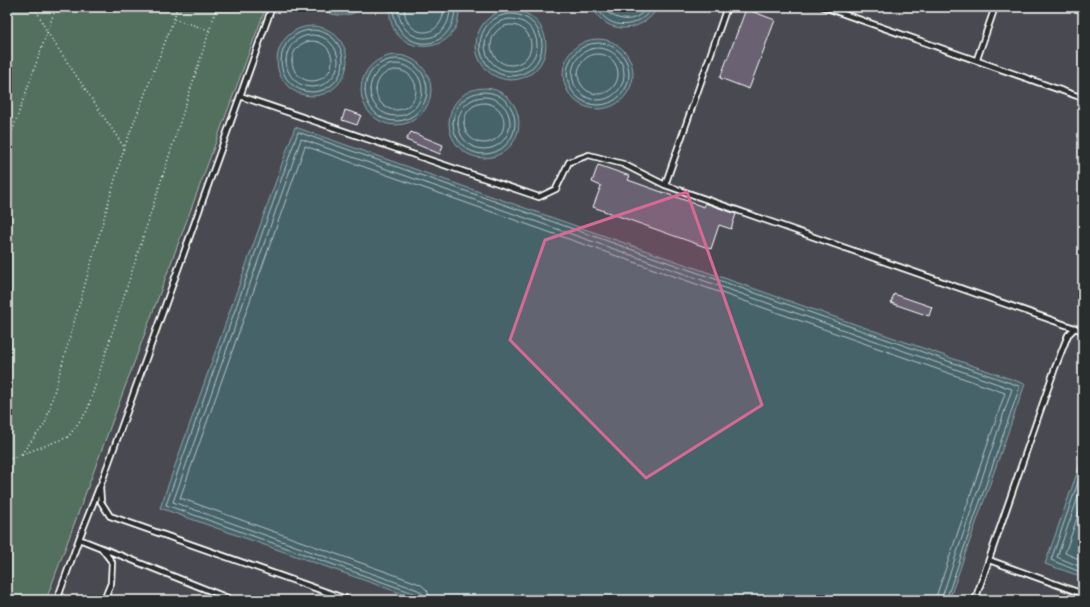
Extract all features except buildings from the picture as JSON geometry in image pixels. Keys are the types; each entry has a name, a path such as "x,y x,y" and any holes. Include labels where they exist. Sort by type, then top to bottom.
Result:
{"lane":[{"path":"57,600 100,487 272,7"},
{"path":"665,185 727,7"},
{"path":"824,7 977,59 1083,98"},
{"path":"977,59 995,7"},
{"path":"240,96 539,197 556,189 569,162 589,155 623,164 665,185 1083,331"},
{"path":"975,600 1055,368 1068,335 1075,328"},
{"path":"100,487 101,502 110,516 349,600"},
{"path":"80,539 233,600"},
{"path":"102,549 112,562 111,583 104,600"},
{"path":"989,560 1083,594"}],"path":[{"path":"35,7 47,32 124,148"},
{"path":"7,146 56,7"},
{"path":"20,455 45,424 124,148 174,19 177,7"},
{"path":"7,460 68,437 87,410 217,7"},
{"path":"174,19 210,30"}],"highlighted area":[{"path":"687,192 762,405 646,478 510,340 545,240"}],"shaded area":[{"path":"266,7 1083,7 1083,600 46,600"}],"green space":[{"path":"7,7 266,7 46,600 7,600"}],"water":[{"path":"317,7 364,7 358,11 346,15 335,15"},
{"path":"390,7 459,7 457,25 449,37 437,44 424,46 410,44 399,36 392,24"},
{"path":"593,7 658,7 652,16 644,22 625,28 615,27 606,23 599,17"},
{"path":"511,10 524,13 536,20 543,32 546,45 543,58 536,70 524,77 511,80 498,77 486,70 479,58 476,45 479,32 486,20 498,13"},
{"path":"312,26 325,29 337,36 344,48 347,61 344,74 337,86 325,93 312,96 299,93 287,86 280,74 277,61 280,48 287,36 299,29"},
{"path":"598,39 611,42 623,49 630,61 633,74 630,87 623,99 611,106 598,109 585,106 573,99 566,87 563,74 566,61 573,49 585,42"},
{"path":"396,55 409,58 421,65 428,77 431,90 428,103 421,115 409,122 396,125 383,122 371,115 364,103 361,90 364,77 371,65 383,58"},
{"path":"484,88 497,91 509,98 516,110 519,123 516,136 509,148 497,155 484,158 471,155 459,148 452,136 449,123 452,110 459,98 471,91"},
{"path":"295,127 1025,384 949,600 420,600 160,508"},
{"path":"1083,456 1083,577 1045,564"}]}
